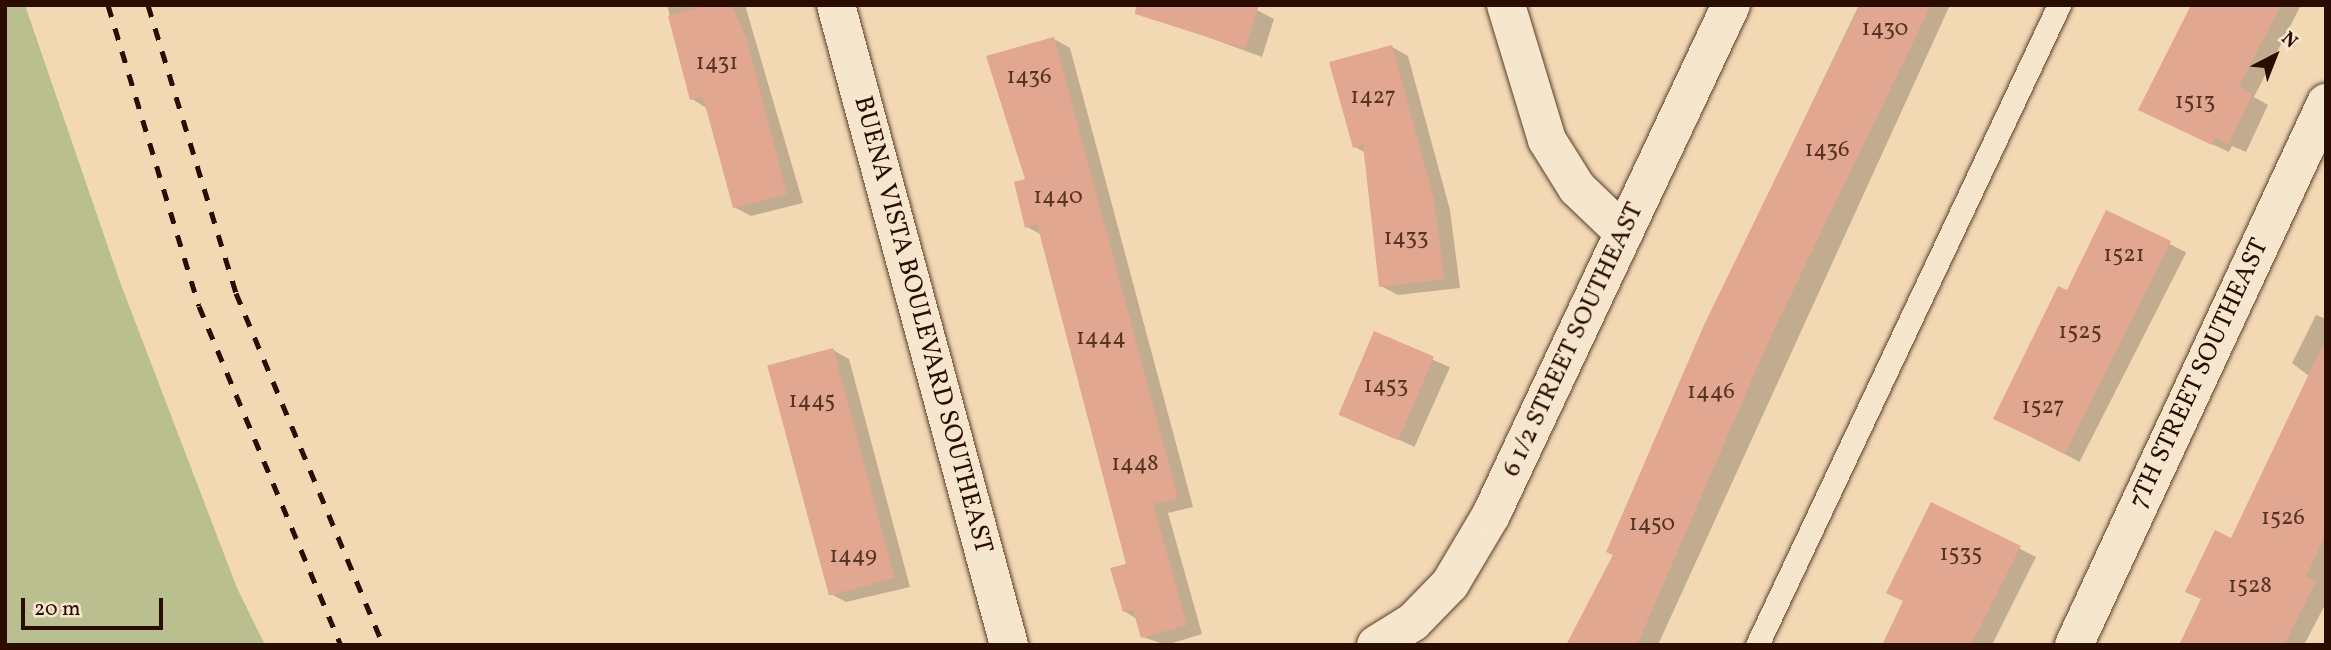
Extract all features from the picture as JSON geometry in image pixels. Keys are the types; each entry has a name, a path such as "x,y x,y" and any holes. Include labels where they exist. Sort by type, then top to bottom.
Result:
{"street":[{"name":"BUENA VISTA BOULEVARD SOUTHEAST","path":"836,5 1009,645"},
{"path":"1506,5 1547,140 1577,188 1624,233"},
{"name":"6 1/2 STREET SOUTHEAST","path":"1376,645 1413,622 1450,584 1491,515 1731,5"},
{"name":"7TH STREET SOUTHEAST","path":"2074,645 2326,103"}],"lane":[{"path":"1757,645 2059,5"}],"green space":[{"path":"5,5 25,5 120,282 237,588 265,645 5,645"}],"building":[{"path":"707,5 732,5 747,41 787,194 733,208 703,97 690,100 668,16"},
{"path":"1136,5 1259,5 1245,49 1135,14"},
{"path":"1860,5 1931,5 1769,340 1637,645 1566,645 1613,555 1606,552 1704,325"},
{"path":"2191,5 2281,5 2239,86 2252,94 2229,144 2215,138 2212,145 2138,110"},
{"path":"1054,37 1178,498 1153,504 1187,625 1141,638 1133,610 1123,612 1110,568 1126,564 1037,224 1025,228 1014,182 1025,179 986,56"},
{"path":"1392,45 1434,200 1444,279 1379,287 1363,145 1353,148 1329,62"},
{"path":"2106,210 2171,241 2065,453 1993,419 2058,286 2067,290"},
{"path":"1374,331 1434,356 1398,440 1338,415"},
{"path":"2326,338 2326,535 2306,576 2316,581 2284,645 2179,645 2201,599 2185,592 2215,530 2231,538"},
{"path":"833,348 895,578 829,595 767,366"},
{"path":"1931,502 2021,546 1971,645 1882,645 1903,601 1886,593"}],"railway":[{"path":"108,5 199,306 341,645"},
{"path":"148,5 236,293 383,645"}]}
